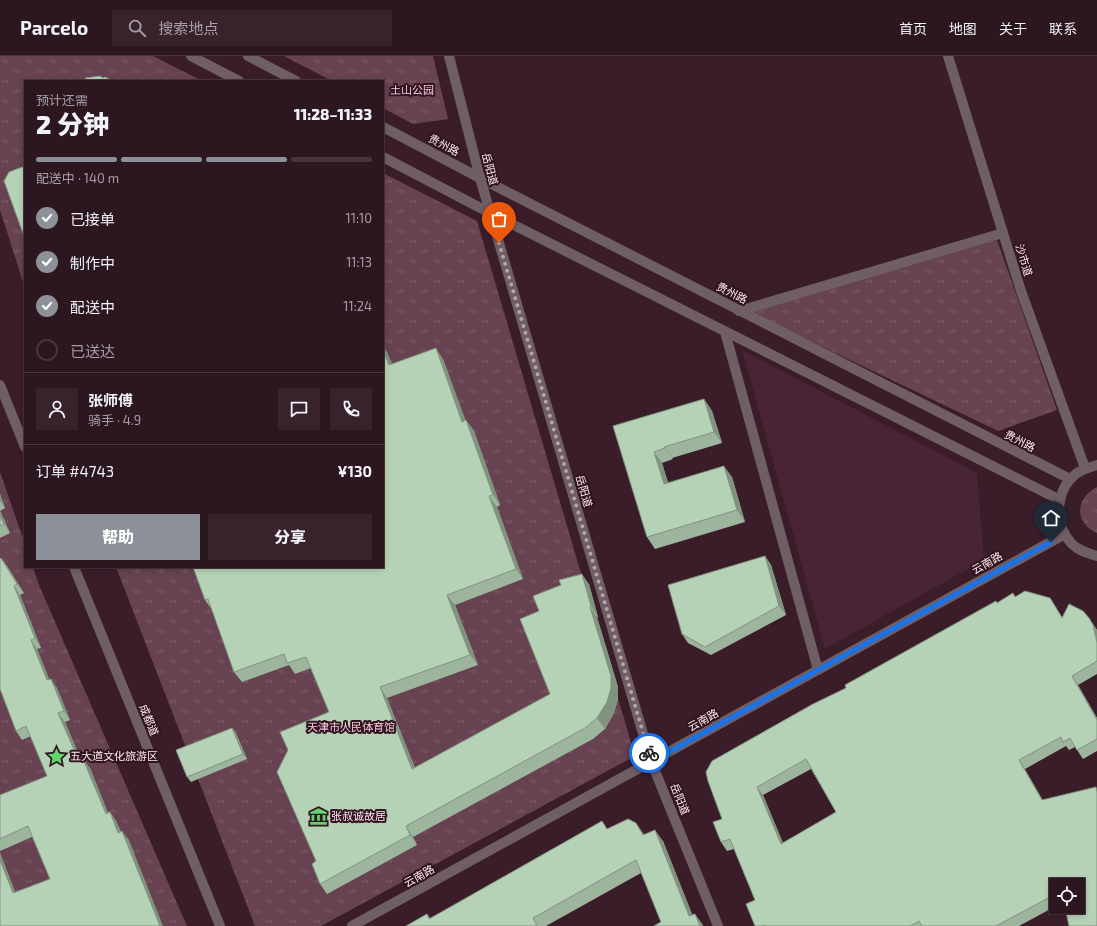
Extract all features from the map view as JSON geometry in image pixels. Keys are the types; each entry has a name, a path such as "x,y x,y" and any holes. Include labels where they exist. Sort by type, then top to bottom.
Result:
{"street":[{"path":"191,56 236,80"},
{"path":"248,56 294,80"},
{"name":"岳阳道","path":"449,56 490,213 651,762 718,926"},
{"name":"沙市道","path":"948,56 1021,291 1085,468"},
{"name":"贵州路","path":"384,128 1070,480"},
{"path":"384,158 490,213 1060,500"},
{"path":"740,311 1003,233"},
{"path":"725,332 818,670"},
{"path":"0,386 24,445"},
{"path":"1097,465 1085,468 1070,480 1064,489 1058,512 1060,523 1065,534 1073,545 1084,552 1097,556"},
{"name":"云南路","path":"352,926 1065,534"},
{"name":"成都道","path":"74,568 220,926"}],"shaded area":[{"path":"742,350 977,473 984,560 825,649"}],"green space":[{"path":"0,56 153,56 200,80 24,80 24,285 0,210"},
{"name":"土山公园","path":"284,56 433,56 448,119 413,124 384,109 384,80 330,80"},
{"name":"天津市人民体育馆","path":"384,174 477,221 635,756 321,926 255,926 116,568 384,568"},
{"path":"997,240 1057,410 998,431 750,312"},
{"name":"五大道文化旅游区","path":"0,472 24,541 24,568 33,568 39,585 187,926 0,926"},
{"path":"1097,487 1097,533 1089,529 1084,523 1080,510 1084,497"}],"building":[{"path":"100,76 111,80 86,80 85,78"},
{"path":"24,166 24,236 4,181 9,172"},
{"path":"436,348 462,422 466,420 493,495 489,496 516,569 447,595 470,655 380,687 412,769 550,694 520,619 539,611 533,596 561,585 559,580 582,574 591,606 590,607 611,676 611,688 607,702 597,718 585,728 406,826 410,835 320,884 312,864 316,861 277,772 288,750 280,732 329,712 306,657 287,663 284,654 234,672 208,599 205,600 193,568 384,568 384,352 389,365"},
{"path":"704,399 714,432 664,447 665,448 654,452 664,484 724,466 737,510 647,537 613,426"},
{"path":"0,516 4,524 0,526"},
{"path":"765,556 779,606 705,647 682,634 668,585"},
{"path":"1,558 17,584 14,586 35,638 31,640 47,680 51,679 64,711 58,713 79,761 83,759 106,814 110,812 118,833 122,831 160,926 0,926 0,860 13,893 50,879 28,826 0,839 0,795 47,776 26,726 16,731 0,689"},
{"path":"1025,591 1050,598 1062,618 1069,604 1083,611 1093,625 1097,643 1097,661 1072,676 1097,720 1097,739 1077,750 1070,738 1063,742 1061,737 1019,760 1042,800 1096,787 1097,926 1069,926 1066,914 1085,914 1085,878 1049,878 1049,898 996,926 922,926 919,921 910,926 755,926 746,904 755,900 730,839 721,842 713,822 722,819 706,772 712,761 813,704 846,688 845,685 1013,593 1015,597","holes":["806,759 836,812 781,844 757,787"]},
{"path":"232,728 243,754 187,777 176,750"},
{"path":"628,819 636,823 643,835 655,830 689,916 695,914 700,926 654,926 661,922 636,860 533,918 537,926 406,926 427,914 429,919 602,821 607,829"}],"way so far":[{"path":"499,243 649,753"}],"place":[{"name":"五大道文化旅游区","path":"57,756"},
{"name":"张叔诚故居","path":"318,816"}],"route":[{"path":"649,753 651,762 1051,542"}]}
